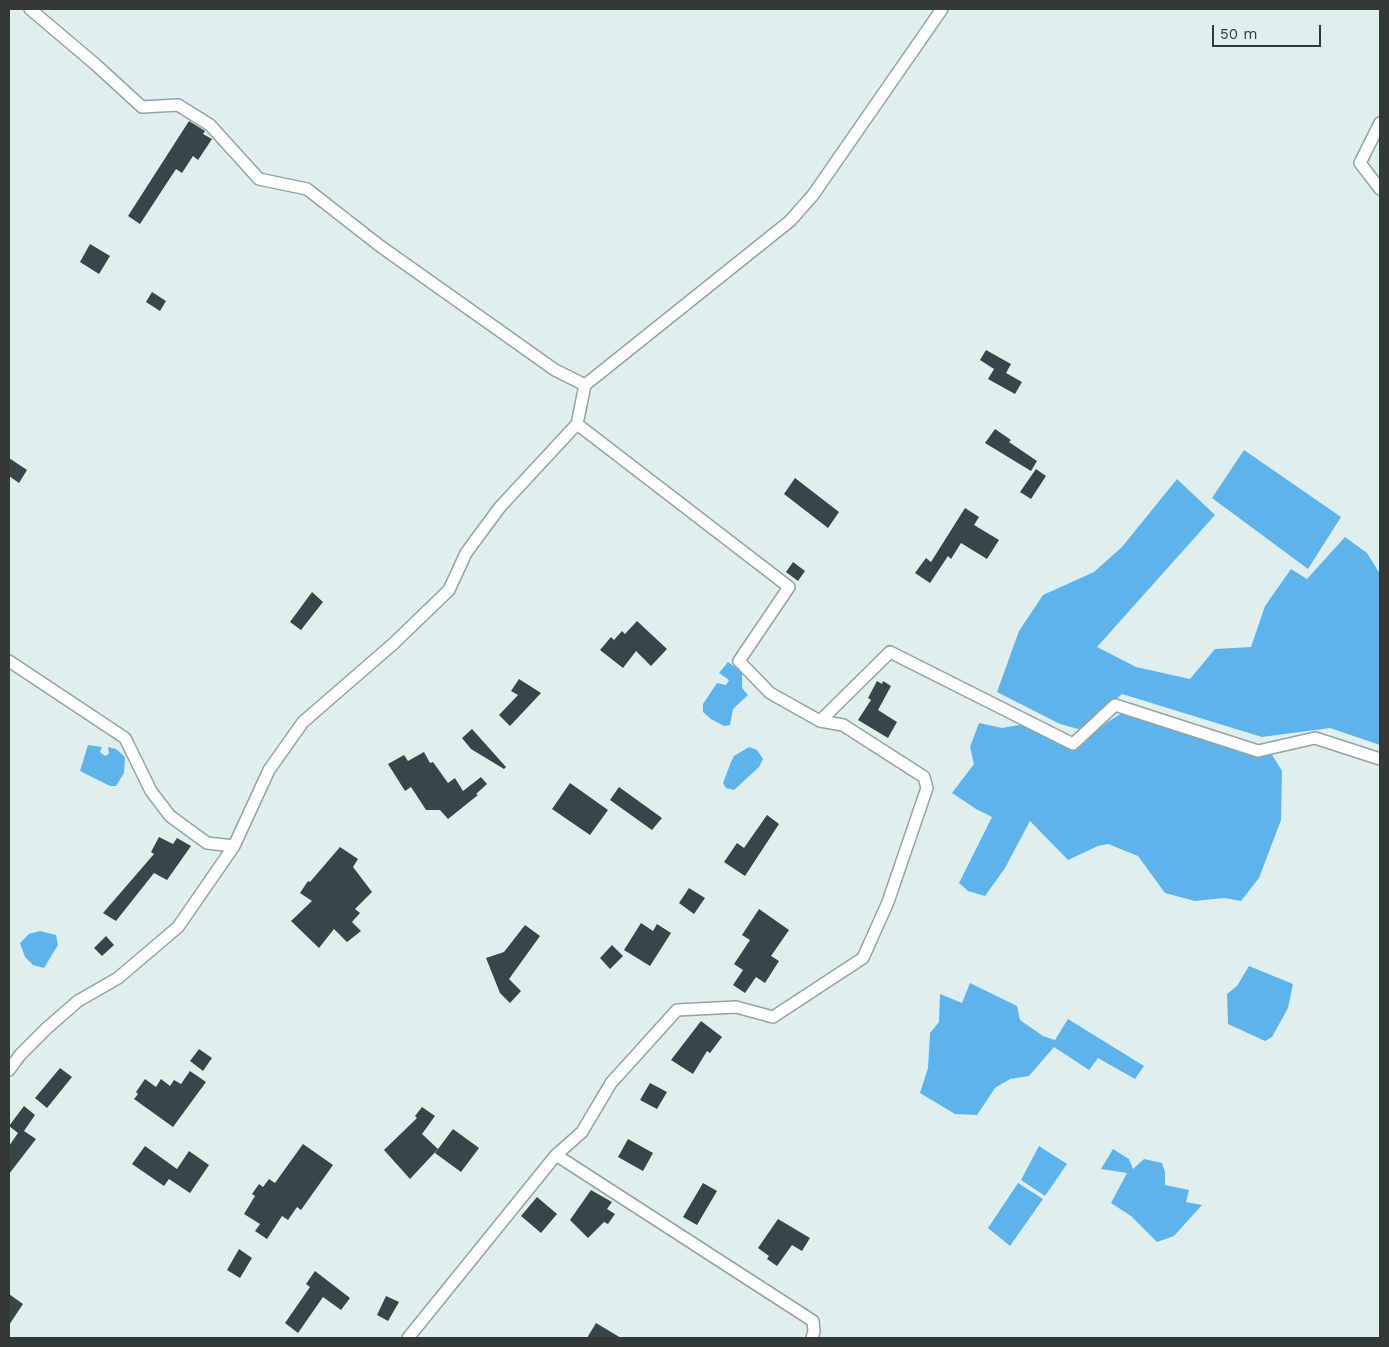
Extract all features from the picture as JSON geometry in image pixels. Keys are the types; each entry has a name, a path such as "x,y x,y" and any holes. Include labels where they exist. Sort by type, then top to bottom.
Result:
{"street":[{"path":"30,9 96,64 142,107 178,105 210,125 259,179 307,189 380,246 555,370 585,385"},
{"path":"9,1070 47,1028 78,1001 118,978 178,928 234,846 269,770 304,722 393,644 450,590 466,554 500,507 577,424 585,385 790,221 813,196 942,9"},
{"path":"1380,123 1360,163 1380,189"},
{"path":"408,1338 556,1156 582,1132 611,1083 677,1010 736,1007 773,1017 863,958 888,902 927,788 924,777 843,725 820,721 770,694 739,661 789,587 577,424"},
{"path":"820,721 890,652 1073,744 1115,706 1258,751 1315,738 1380,758"},
{"path":"9,661 125,738 151,791 170,816 207,843 234,846"},
{"path":"556,1156 813,1321 814,1331 812,1338"}],"water":[{"path":"1244,450 1341,517 1308,569 1212,498"},
{"path":"1177,479 1215,515 1097,647 1136,667 1190,679 1215,649 1251,647 1265,606 1291,569 1307,579 1345,537 1367,553 1380,574 1380,745 1330,728 1262,737 1122,694 1082,730 1060,724 997,692 1019,631 1043,595 1094,572 1122,547"},
{"path":"728,662 742,672 742,688 748,695 733,709 730,725 724,726 703,712 703,704 717,683 726,685 729,680 719,673"},
{"path":"1127,710 1271,753 1282,771 1281,820 1259,878 1241,901 1224,898 1195,901 1165,893 1138,856 1108,844 1098,846 1068,860 1030,821 1005,868 985,896 968,891 959,883 992,817 952,793 974,764 970,747 979,723 1002,728 1030,723 1079,745 1109,721"},
{"path":"88,745 102,747 100,752 105,756 109,754 108,747 116,749 125,757 124,773 116,786 110,786 80,771"},
{"path":"749,747 757,750 763,759 759,767 734,790 726,788 723,783 734,756"},
{"path":"40,931 56,935 58,945 44,968 33,965 25,957 20,943 29,934"},
{"path":"1249,966 1293,984 1288,1008 1272,1037 1265,1041 1228,1024 1227,994 1237,986"},
{"path":"970,983 1017,1006 1020,1020 1043,1036 1055,1040 1068,1019 1144,1066 1135,1079 1098,1058 1089,1070 1054,1047 1029,1076 1010,1079 995,1088 977,1115 955,1114 920,1093 928,1068 930,1033 939,1022 940,994 962,1003"},
{"path":"1039,1146 1067,1164 1045,1196 1021,1180"},
{"path":"1113,1149 1129,1159 1133,1169 1144,1159 1162,1163 1165,1172 1165,1185 1189,1190 1186,1202 1202,1205 1174,1236 1157,1242 1131,1216 1111,1203 1127,1173 1101,1169"},
{"path":"1018,1183 1043,1199 1010,1246 988,1228"}],"building":[{"path":"189,121 205,131 203,134 212,139 198,160 193,156 182,173 176,169 140,224 128,216"},
{"path":"90,244 110,256 99,274 80,262"},
{"path":"152,292 166,301 160,311 146,302"},
{"path":"986,350 1011,364 1006,373 1022,382 1015,394 988,379 994,369 980,360"},
{"path":"995,429 1011,440 1009,442 1037,461 1031,471 985,443"},
{"path":"9,458 27,470 19,483 9,476"},
{"path":"1036,469 1046,476 1031,499 1020,492"},
{"path":"795,478 839,512 828,528 784,494"},
{"path":"965,508 979,517 974,525 999,540 987,559 961,543 951,559 948,556 930,583 915,573 926,558 931,562"},
{"path":"793,562 805,571 798,581 786,572"},
{"path":"312,592 323,602 301,630 290,622"},
{"path":"637,621 667,649 651,666 636,651 623,668 600,650 611,637 614,640 622,631 625,634"},
{"path":"519,679 541,693 510,726 499,715 518,695 511,691"},
{"path":"877,681 882,684 883,681 891,686 878,710 897,722 888,738 858,720 871,700 868,698"},
{"path":"472,729 506,767 504,769 471,749 462,738"},
{"path":"424,752 430,763 433,762 448,783 455,778 463,791 481,777 487,784 476,794 478,795 448,819 440,810 426,810 411,787 405,791 388,764 404,755 408,761"},
{"path":"570,783 608,810 590,835 552,809"},
{"path":"619,787 662,818 652,830 610,800"},
{"path":"767,815 779,824 745,876 724,862 737,843 744,848"},
{"path":"159,837 173,844 177,838 191,846 167,880 154,873 116,921 103,913 154,854 151,852"},
{"path":"340,847 358,859 353,867 372,892 355,909 360,913 352,922 361,931 347,942 334,929 319,948 291,921 312,901 300,893 308,881 310,882"},
{"path":"689,888 705,898 694,914 679,903"},
{"path":"759,909 789,930 771,956 779,961 765,983 756,977 745,993 733,985 743,970 734,964 750,940 742,935"},
{"path":"641,923 653,931 657,924 671,933 650,966 624,950"},
{"path":"525,925 540,936 509,979 521,991 510,1003 500,993 486,958 504,952"},
{"path":"106,936 114,945 102,956 94,948"},
{"path":"612,945 623,956 610,969 600,958"},
{"path":"701,1021 722,1037 710,1053 707,1051 693,1074 671,1060"},
{"path":"199,1049 212,1058 203,1071 190,1061"},
{"path":"60,1068 72,1077 47,1108 35,1098"},
{"path":"190,1071 206,1082 173,1127 134,1099 138,1094 136,1092 145,1079 156,1087 161,1079 170,1086 174,1080 181,1084"},
{"path":"650,1083 667,1092 657,1109 640,1100"},
{"path":"24,1106 35,1115 24,1131 36,1139 9,1174 9,1146 18,1133 9,1126"},
{"path":"422,1107 435,1116 422,1134 438,1149 410,1179 384,1150 417,1118 415,1116"},
{"path":"453,1129 479,1148 461,1172 435,1153"},
{"path":"628,1139 653,1153 643,1171 618,1157"},
{"path":"303,1144 333,1165 301,1210 297,1207 288,1220 282,1216 267,1239 255,1231 260,1224 244,1214 255,1196 252,1194 259,1184 263,1187 269,1179 275,1183"},
{"path":"145,1146 177,1169 189,1151 209,1165 190,1193 169,1179 164,1186 132,1164"},
{"path":"703,1183 717,1191 697,1225 683,1217"},
{"path":"591,1190 612,1202 607,1209 615,1214 608,1224 604,1222 588,1238 570,1220"},
{"path":"537,1197 557,1214 541,1233 521,1216"},
{"path":"778,1219 810,1238 802,1251 792,1245 777,1266 767,1259 769,1256 758,1248"},
{"path":"239,1249 252,1258 240,1278 227,1270"},
{"path":"315,1271 350,1298 341,1310 323,1297 298,1333 285,1323 310,1287 306,1284"},
{"path":"9,1294 23,1304 9,1325"},
{"path":"386,1296 399,1302 388,1321 377,1315"},
{"path":"596,1323 621,1338 587,1338"}]}
